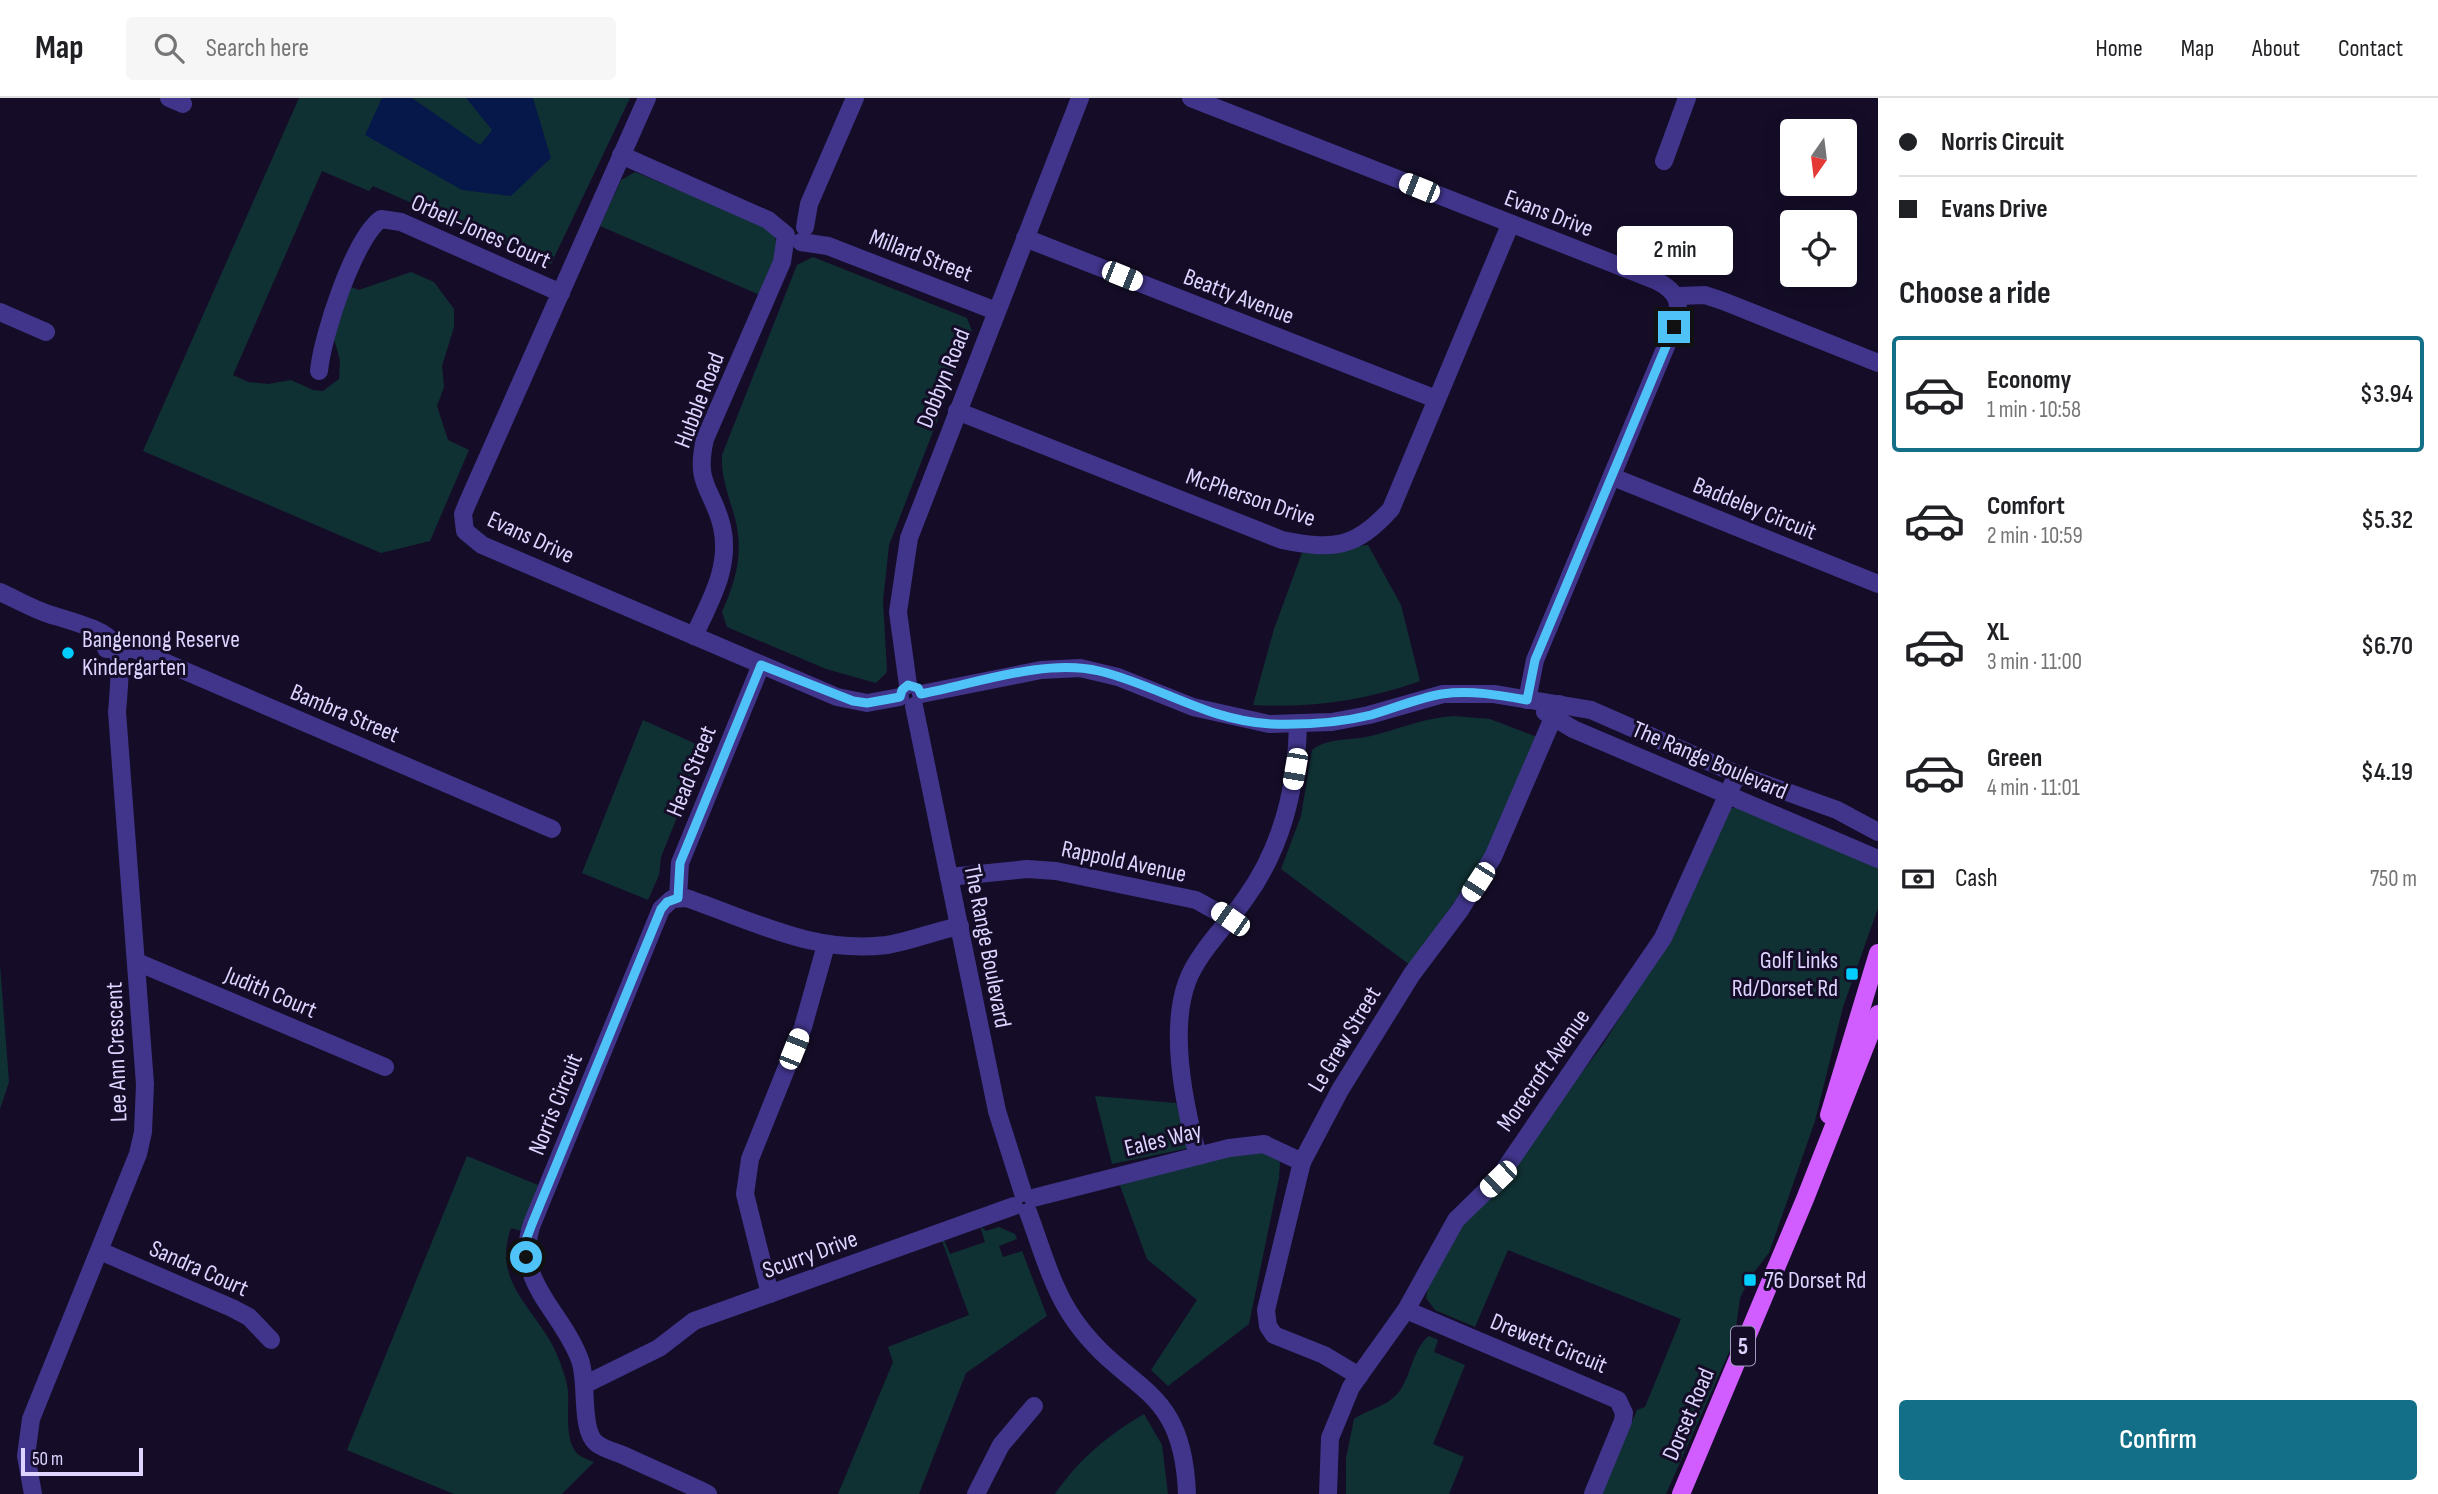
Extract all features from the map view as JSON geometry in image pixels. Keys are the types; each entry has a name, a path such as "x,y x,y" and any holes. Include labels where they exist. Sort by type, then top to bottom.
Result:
{"main road":[{"name":"Dorset Road","path":"1805,1199 1859,1007 1878,953"},
{"name":"Dorset Road","path":"1681,1494 1805,1199 1878,1014"}],"street":[{"name":"Evans Drive","path":"647,98 467,504 463,522 465,531 482,545 761,665 853,701 867,703 911,696"},
{"name":"Hubble Road","path":"694,636 719,580 724,546 722,526 701,474 700,459 705,439 855,98"},
{"name":"Dobbyn Road","path":"911,696 899,639 901,575 919,504 1080,98"},
{"name":"Evans Drive","path":"1191,98 1655,280 1670,287 1678,296"},
{"path":"1664,161 1687,98"},
{"name":"Millard Street","path":"621,155 828,246 996,311"},
{"name":"Orbell-Jones Court","path":"319,371 326,326 366,235 381,219 401,222 561,293"},
{"name":"McPherson Drive","path":"957,411 1282,540 1321,548 1354,542 1375,527 1391,509 1510,225"},
{"name":"Beatty Avenue","path":"1025,238 1436,399"},
{"path":"1527,700 1535,660 1674,327 1680,309 1678,296 1705,295 1878,362"},
{"path":"0,312 46,332"},
{"name":"Baddeley Circuit","path":"1613,477 1878,584"},
{"name":"Bambra Street","path":"0,592 54,616 102,631 111,637 111,648 134,649 552,829"},
{"name":"Lee Ann Crescent","path":"33,1494 26,1456 31,1419 134,1165 143,1132 145,1084 117,712 120,683 111,648"},
{"name":"Head Street","path":"678,898 680,863 761,665"},
{"name":"The Range Boulevard","path":"1187,1494 1181,1442 1173,1424 1150,1392 1096,1347 1076,1322 1055,1285 1024,1202 1000,1124 911,696 1041,670 1080,668 1118,677 1193,708 1269,724 1369,715 1443,694 1494,694 1527,700 1556,711 1728,795 1878,859"},
{"name":"The Range Boulevard","path":"1556,711 1591,710 1737,774 1837,810 1878,832"},
{"name":"Le Grew Street","path":"1359,1376 1324,1356 1274,1335 1268,1326 1266,1310 1302,1162 1361,1055 1412,974 1460,910 1493,857 1556,711"},
{"path":"1198,1156 1182,1091 1181,1011 1191,972 1256,883 1279,837 1297,755 1298,723"},
{"name":"Morecroft Avenue","path":"1328,1494 1330,1438 1342,1404 1406,1310 1456,1220 1498,1179 1663,938 1737,774"},
{"path":"1837,810 1878,819"},
{"name":"Rappold Avenue","path":"951,883 1004,872 1039,869 1196,900 1230,919"},
{"path":"678,898 786,937 820,944 856,947 961,930"},
{"name":"Norris Circuit","path":"678,898 667,902 661,909 526,1240 528,1269 575,1348 586,1379 587,1425 596,1444 708,1494"},
{"path":"776,1292 745,1195 748,1168 803,1027 820,944"},
{"name":"Judith Court","path":"137,962 385,1067"},
{"name":"Eales Way","path":"1024,1202 1198,1156 1264,1144 1302,1162"},
{"name":"Scurry Drive","path":"586,1379 630,1363 659,1348 694,1321 1024,1202"},
{"name":"Sandra Court","path":"100,1251 232,1308 249,1317 271,1340"},
{"name":"Drewett Circuit","path":"1406,1310 1618,1399 1624,1413 1623,1421 1593,1494"},
{"path":"976,1494 1001,1445 1034,1406"}],"green space":[{"path":"299,98 630,98 551,264 373,186 369,191 322,171 233,375 248,382 268,384 291,380 313,390 323,391 339,379 340,360 333,336 351,287 359,290 411,272 434,282 454,309 454,327 442,366 444,387 437,406 448,440 469,450 430,541 381,553 143,451"},
{"path":"635,172 770,228 775,237 777,253 760,295 600,226 621,180"},
{"path":"813,257 967,318 972,331 889,545 883,601 887,672 876,683 826,669 727,627 722,612 735,577 739,543 724,479 722,455 797,265"},
{"path":"1368,545 1401,605 1420,681 1379,694 1338,702 1253,705 1274,629 1302,553"},
{"path":"1453,716 1490,719 1537,737 1485,858 1410,965 1281,869 1301,816 1312,750 1333,741 1371,736 1422,721"},
{"path":"643,720 705,748 661,857 659,875 648,900 582,873"},
{"path":"1731,808 1746,808 1878,865 1878,908 1843,1007 1815,1121 1769,1253 1751,1276 1740,1298 1734,1341 1666,1494 1602,1494 1637,1410 1645,1407 1681,1319 1508,1250 1475,1327 1435,1310 1426,1298 1428,1287 1469,1212 1525,1147 1602,1046 1682,917"},
{"path":"0,965 9,1082 0,1109"},
{"path":"1095,1096 1176,1103 1189,1148 1112,1164"},
{"path":"1250,1149 1268,1152 1280,1162 1249,1324 1168,1386 1151,1370 1197,1300 1147,1259 1119,1183"},
{"path":"467,1156 538,1185 521,1231 511,1228 506,1249 507,1267 521,1298 552,1344 560,1362 568,1389 572,1445 579,1455 594,1462 562,1494 454,1494 347,1450"},
{"path":"980,1226 986,1231 999,1227 1015,1234 1017,1239 999,1246 1003,1257 1022,1251 1047,1316 966,1373 919,1494 838,1494 893,1362 888,1347 969,1315 942,1241 944,1240 950,1254 985,1242"},
{"path":"1429,1336 1438,1340 1434,1352 1465,1365 1433,1444 1464,1457 1449,1494 1346,1494 1346,1458 1354,1419 1385,1404 1396,1395 1416,1354"},
{"path":"1144,1414 1162,1445 1168,1494 1055,1494 1095,1449"}],"water":[{"path":"382,98 412,98 480,145 492,130 466,98 533,98 551,158 511,196 462,190 365,135"}],"place":[{"name":"Bangenong Reserve Kindergarten","path":"68,653"},
{"name":"Golf Links Rd/Dorset Rd","path":"1852,974"},
{"name":"76 Dorset Rd","path":"1750,1280"}],"route":[{"path":"526,1257 526,1240 532,1224 661,909 667,902 678,898 680,863 761,665 837,697 867,703 900,697 900,693 908,685 918,688 921,694 1041,670 1080,668 1118,677 1193,708 1269,724 1332,722 1369,715 1443,694 1469,692 1527,700 1535,660 1674,327"}]}
